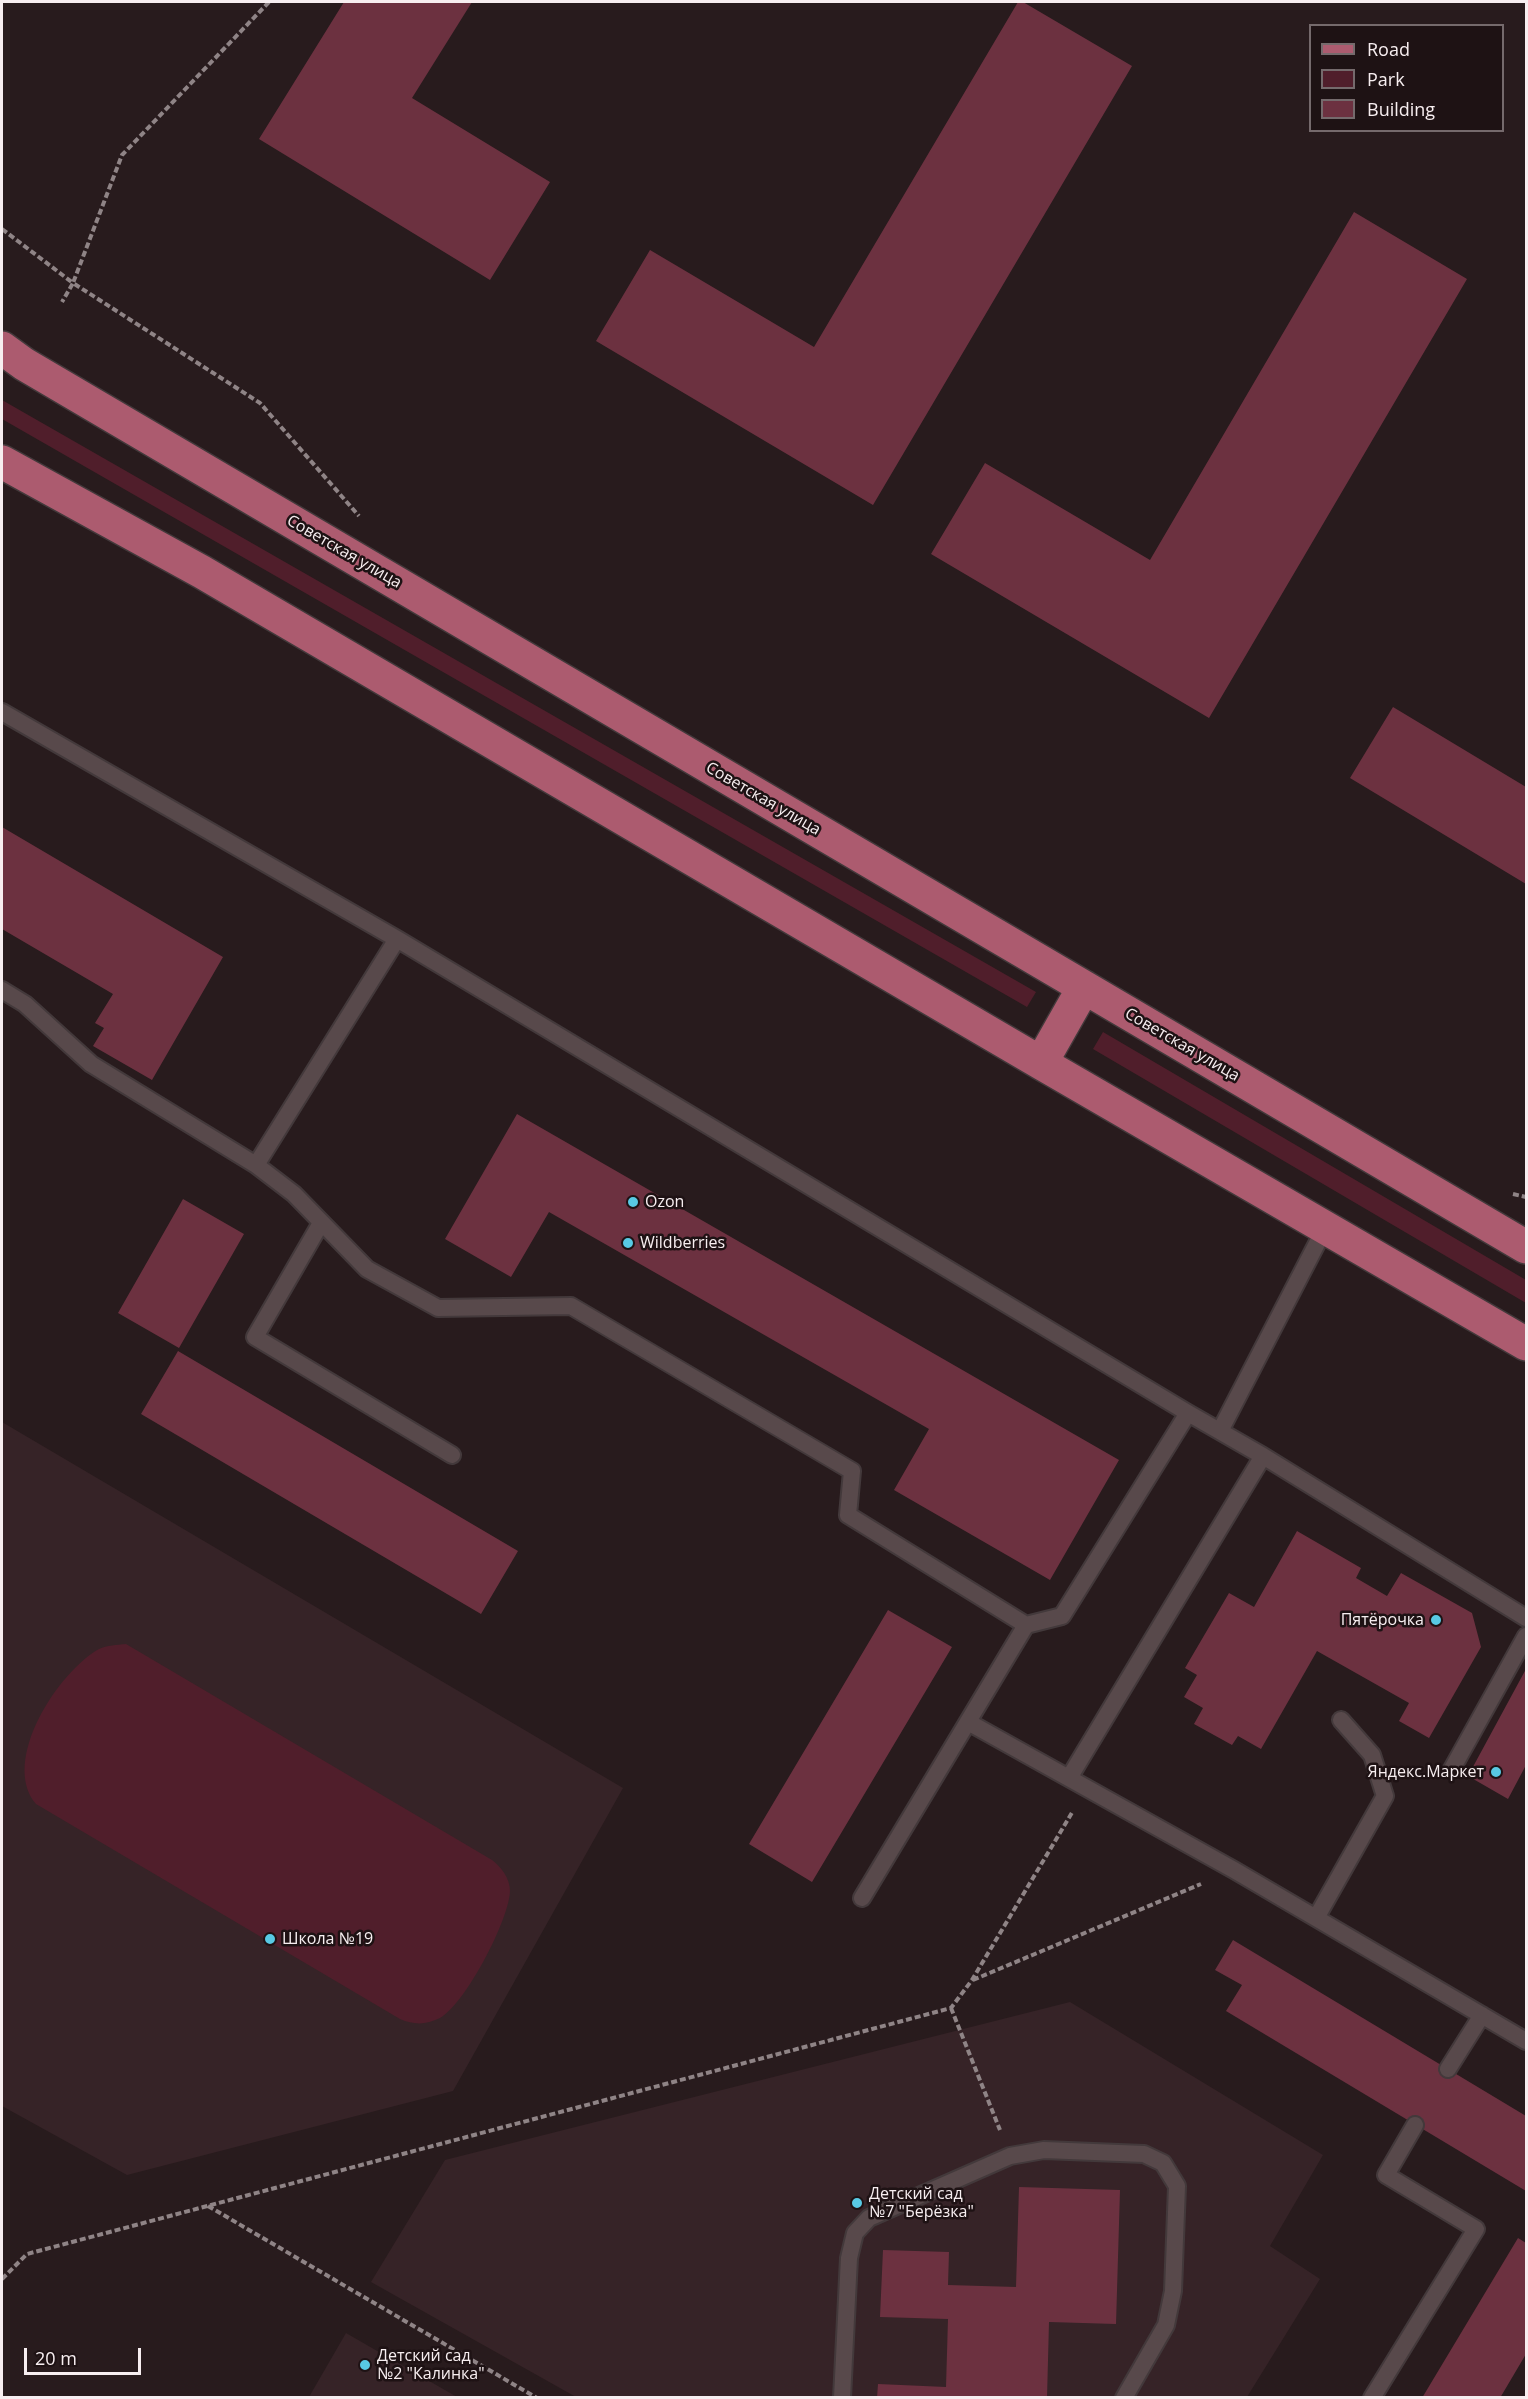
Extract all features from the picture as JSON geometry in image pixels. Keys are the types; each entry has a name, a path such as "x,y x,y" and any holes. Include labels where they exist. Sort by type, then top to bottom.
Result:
{"main road":[{"name":"Советская улица","path":"2,348 34,370 1527,1247"},
{"path":"2,462 202,572 1041,1063 1527,1344"},
{"path":"1041,1063 1084,987"}],"lane":[{"path":"2,712 397,939 1188,1413 1263,1455 1527,1618"},
{"path":"256,1165 397,939"},
{"path":"2,990 25,1004 91,1064 256,1165 294,1194 367,1269 438,1308 571,1306 852,1471 848,1515 1026,1625"},
{"path":"321,1223 255,1337 452,1455"},
{"path":"1220,1431 1325,1228"},
{"path":"862,1898 1026,1625 1062,1616 1188,1413"},
{"path":"1069,1778 1263,1455"},
{"path":"1452,1769 1527,1636"},
{"path":"1316,1918 1385,1796 1372,1755 1341,1720"},
{"path":"968,1722 1234,1870 1527,2041"},
{"path":"1449,2069 1482,2015"},
{"path":"1372,2397 1476,2229 1386,2175 1415,2125"},
{"path":"842,2397 849,2258 855,2233 869,2218 1010,2156 1044,2150 1144,2154 1163,2163 1177,2186 1173,2291 1166,2325 1124,2397"}],"path":[{"path":"62,302 73,283 122,155 269,2"},
{"path":"2,229 73,283 260,404 362,520"},
{"path":"1505,1192 1527,1197"},
{"path":"2,2279 27,2254 951,2008 972,1980 1086,1788"},
{"path":"972,1980 1234,1870"},
{"path":"951,2008 1010,2156"},
{"path":"207,2206 537,2397"}],"shaded area":[{"name":"Школа №19","path":"2,1422 623,1788 453,2091 127,2175 2,2106"},
{"name":"Детский сад №7 \"Берёзка\"","path":"1070,2002 1323,2155 1270,2246 1320,2279 1247,2397 576,2397 371,2282 445,2160"},
{"name":"Детский сад №2 \"Калинка\"","path":"346,2333 457,2397 309,2397"}],"green space":[{"path":"2,400 1036,992 1027,1007 2,419"},
{"path":"1103,1032 1526,1280 1526,1303 1093,1049"},
{"path":"126,1644 499,1866 510,1886 508,1904 502,1921 473,1979 462,1996 440,2018 425,2023 400,2019 36,1804 27,1786 25,1765 29,1742 39,1719 52,1697 83,1660 99,1649"}],"building":[{"path":"344,2 472,2 412,98 550,182 490,280 259,139"},
{"path":"1018,2 1023,2 1132,66 873,505 596,341 650,250 814,347"},
{"path":"1354,212 1467,279 1209,718 931,554 985,463 1150,560"},
{"path":"1393,707 1526,787 1526,884 1350,778"},
{"path":"2,827 223,957 152,1080 93,1046 104,1028 95,1023 113,994 2,929"},
{"path":"517,1114 1119,1460 1050,1580 894,1490 929,1429 549,1212 511,1277 445,1239"},
{"path":"183,1199 244,1234 179,1348 118,1313"},
{"path":"178,1351 518,1551 481,1614 141,1414"},
{"path":"1297,1531 1361,1568 1356,1578 1387,1596 1401,1573 1472,1613 1481,1647 1429,1738 1399,1721 1409,1703 1317,1651 1261,1749 1238,1736 1232,1745 1194,1724 1203,1708 1184,1697 1197,1675 1185,1668 1229,1593 1254,1607"},
{"path":"888,1610 952,1647 812,1882 749,1844"},
{"path":"1526,1669 1526,1765 1508,1799 1468,1776"},
{"path":"1233,1940 1526,2116 1526,2191 1226,2011 1242,1985 1215,1970"},
{"path":"1019,2187 1120,2190 1116,2324 1049,2322 1047,2398 877,2398 878,2384 946,2387 948,2319 880,2317 883,2250 949,2252 948,2285 1016,2287"},
{"path":"1518,2238 1526,2243 1526,2354 1500,2398 1422,2398"}],"place":[{"name":"Ozon","path":"633,1202"},
{"name":"Wildberries","path":"628,1243"},
{"name":"Пятёрочка","path":"1436,1620"},
{"name":"Яндекс.Маркет","path":"1496,1772"},
{"name":"Школа №19","path":"270,1939"},
{"name":"Детский сад №7 \"Берёзка\"","path":"857,2203"},
{"name":"Детский сад №2 \"Калинка\"","path":"365,2365"}]}
